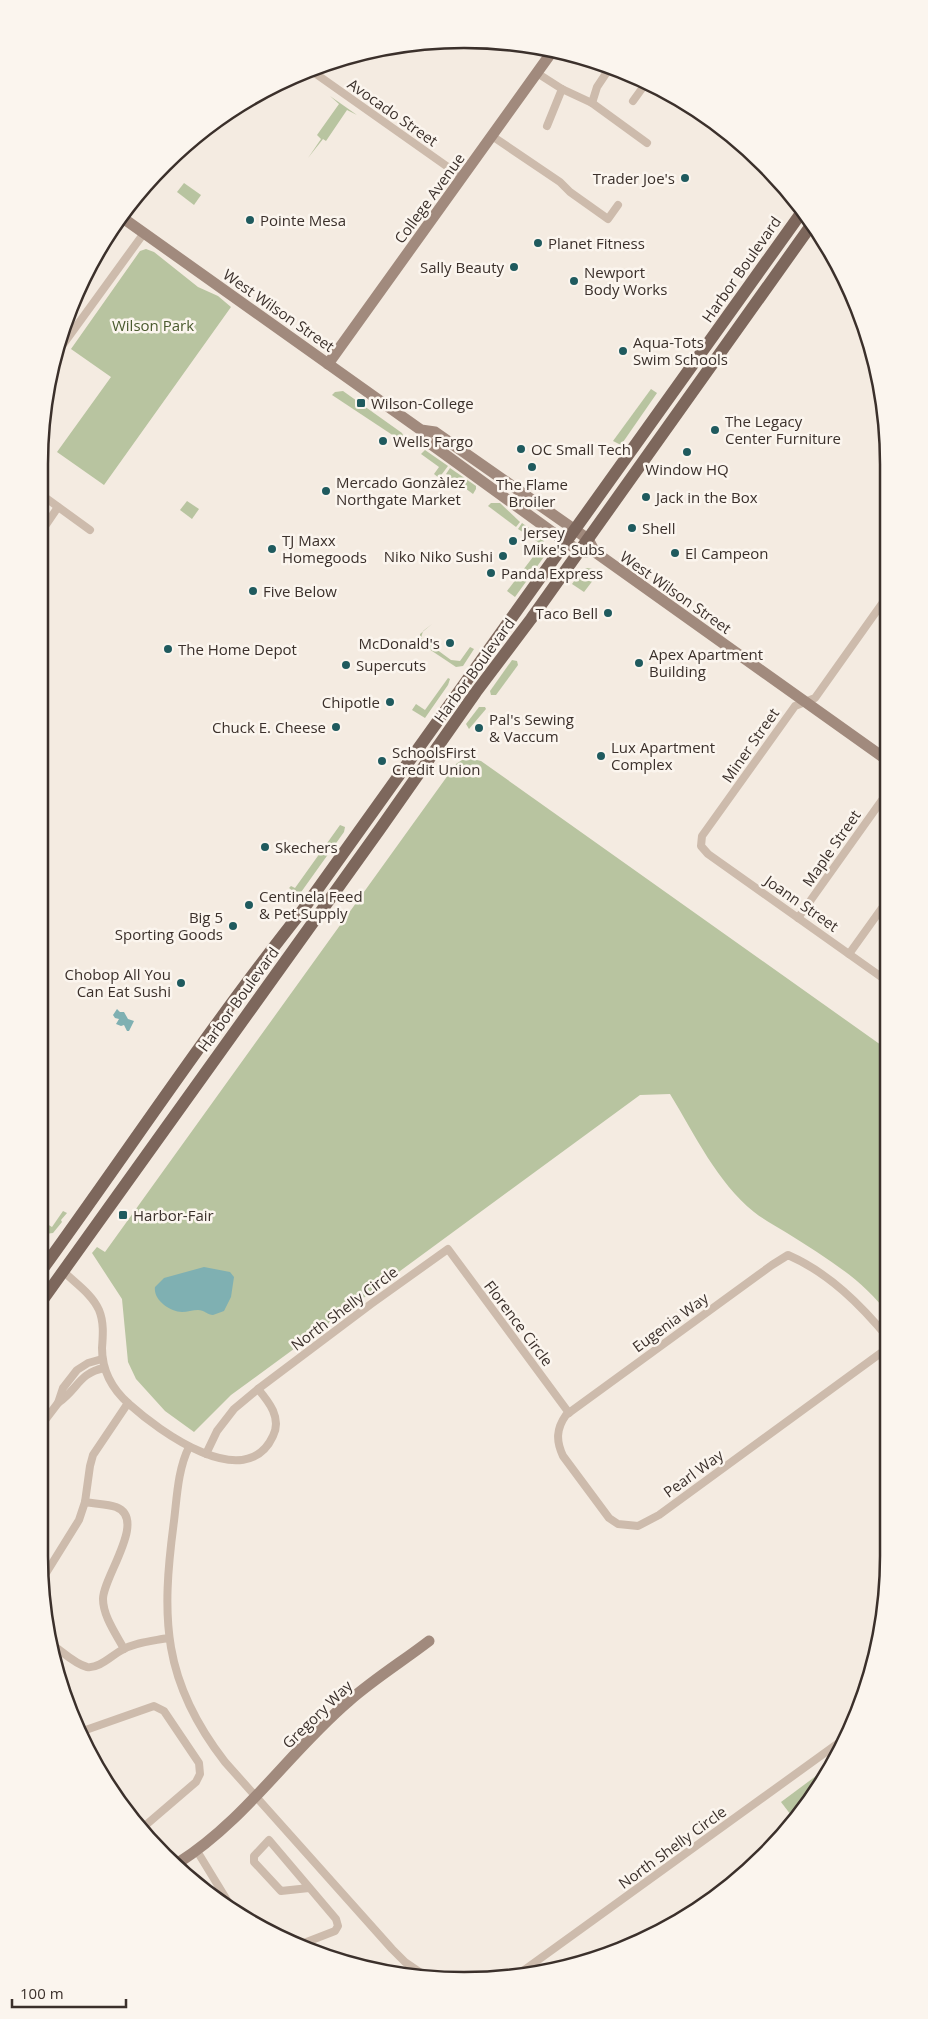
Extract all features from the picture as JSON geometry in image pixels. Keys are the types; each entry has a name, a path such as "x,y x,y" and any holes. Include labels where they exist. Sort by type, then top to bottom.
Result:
{"main road":[{"name":"Harbor Boulevard","path":"48,1251 166,1094 267,955 302,911 799,217"},
{"name":"Harbor Boulevard","path":"48,1292 356,863 476,692 580,551 808,230"},
{"path":"48,1259 63,1271"}],"street":[{"name":"College Avenue","path":"328,364 548,57"},
{"path":"537,73 562,89 592,103 648,143"},
{"path":"592,103 597,87 606,73"},
{"name":"Avocado Street","path":"317,75 462,177"},
{"path":"633,101 642,87"},
{"path":"547,126 562,89"},
{"path":"492,136 560,182 570,192 608,219 618,205"},
{"name":"West Wilson Street","path":"127,221 421,430 428,442 566,542 580,551 595,552"},
{"path":"67,339 144,233"},
{"name":"West Wilson Street","path":"421,430 435,432 588,539 595,552 880,755"},
{"path":"48,500 90,530"},
{"path":"48,522 58,507"},
{"name":"Miner Street","path":"701,846 702,836 794,707 815,698 880,606"},
{"name":"Maple Street","path":"798,918 880,803"},
{"name":"Joann Street","path":"701,846 708,854 880,976"},
{"path":"849,954 880,911"},
{"name":"North Shelly Circle","path":"206,1454 217,1431 234,1409 258,1389 448,1249"},
{"name":"Florence Circle","path":"448,1249 569,1413"},
{"name":"Eugenia Way","path":"569,1413 788,1255 798,1259 838,1286 869,1315 880,1329"},
{"path":"63,1271 88,1295 99,1310 102,1325 102,1359 104,1368 114,1388 128,1403 189,1446 206,1454 229,1460 242,1461 260,1454 271,1441 275,1433 276,1423 273,1410 258,1389"},
{"name":"Pearl Way","path":"569,1413 558,1428 559,1448 563,1456 610,1518 625,1526 638,1526 659,1515 880,1354"},
{"path":"48,1416 58,1403 63,1388 81,1366 102,1359"},
{"path":"58,1403 70,1395 86,1374 104,1368"},
{"path":"69,1380 76,1386"},
{"path":"48,1570 76,1525 85,1502 93,1455 128,1403"},
{"path":"189,1446 179,1480 166,1585 168,1638 182,1690 206,1737 256,1797 392,1949 415,1969"},
{"path":"85,1502 116,1507 124,1513 128,1522 124,1547 106,1582 103,1599 108,1618 124,1649"},
{"path":"59,1650 78,1663 89,1667 100,1664 124,1649 144,1642 168,1638"},
{"name":"Gregory Way","path":"181,1861 197,1851 230,1823 349,1701 429,1641"},
{"path":"86,1730 154,1706 164,1711 199,1763 200,1774 196,1782 146,1824"},
{"name":"North Shelly Circle","path":"530,1966 834,1746"},
{"path":"308,1941 335,1930 338,1926 336,1919 269,1840 254,1856 254,1862 281,1891 309,1888"},
{"path":"197,1851 224,1894"}],"green space":[{"path":"330,96 357,115 347,110 326,141 323,139 308,158 321,139 317,135 339,104"},
{"path":"184,183 201,195 194,205 177,192"},
{"name":"Wilson Park","path":"146,249 154,252 198,287 218,296 231,307 104,485 57,452 111,377 71,349 140,251"},
{"path":"651,389 657,393 621,445 613,441"},
{"path":"343,391 402,433 403,435 400,440 332,395 335,392"},
{"path":"425,450 448,466 439,478 434,474 439,467 421,454"},
{"path":"450,468 476,486 473,494 446,474"},
{"path":"187,501 199,509 192,519 180,510"},
{"path":"491,503 500,503 520,522 516,527 488,506"},
{"path":"522,523 543,538 546,554 515,597 507,591 539,549 538,542 518,529"},
{"path":"587,568 593,569 603,576 599,581 594,579 584,592 572,584 582,570"},
{"path":"423,632 421,638 451,660 460,661 470,647 474,649 463,666 456,667 420,643 420,634"},
{"path":"512,660 517,661 518,665 496,695 491,695 490,691"},
{"path":"448,678 450,679 448,685 425,718 412,710 416,704 425,710"},
{"path":"479,707 485,707 486,709 469,729 466,724"},
{"path":"469,758 481,761 880,1044 880,1304 842,1269 762,1218 741,1200 718,1172 670,1094 640,1095 231,1395 194,1432 165,1411 136,1379 128,1362 122,1299 92,1253 97,1247 105,1252 456,764"},
{"path":"340,825 345,827 344,832 299,895 289,888 291,886 295,888"},
{"path":"63,1211 67,1213 53,1233 48,1234 48,1225 52,1227"},
{"path":"817,1775 790,1814 781,1802"}],"water":[{"path":"117,1009 120,1012 124,1012 128,1019 134,1021 129,1031 127,1031 124,1025 116,1024 119,1019 113,1015"},
{"path":"204,1267 230,1272 234,1277 231,1297 224,1311 213,1315 198,1310 177,1311 168,1308 160,1301 155,1292 155,1287 164,1278"}],"place":[{"name":"Trader Joe's","path":"685,178"},
{"name":"Pointe Mesa","path":"250,220"},
{"name":"Planet Fitness","path":"538,243"},
{"name":"Sally Beauty","path":"514,267"},
{"name":"Newport Body Works","path":"574,281"},
{"name":"Aqua-Tots Swim Schools","path":"623,351"},
{"name":"Wilson-College","path":"361,403"},
{"name":"The Legacy Center Furniture","path":"715,430"},
{"name":"Wells Fargo","path":"383,441"},
{"name":"OC Small Tech","path":"521,449"},
{"name":"Window HQ","path":"687,452"},
{"name":"The Flame Broiler","path":"532,467"},
{"name":"Mercado Gonzàlez Northgate Market","path":"326,491"},
{"name":"Jack in the Box","path":"646,497"},
{"name":"Shell","path":"632,528"},
{"name":"Jersey Mike's Subs","path":"513,541"},
{"name":"TJ Maxx Homegoods","path":"272,549"},
{"name":"El Campeon","path":"675,553"},
{"name":"Niko Niko Sushi","path":"503,556"},
{"name":"Panda Express","path":"491,573"},
{"name":"Five Below","path":"253,591"},
{"name":"Taco Bell","path":"608,613"},
{"name":"McDonald's","path":"450,643"},
{"name":"The Home Depot","path":"168,649"},
{"name":"Apex Apartment Building","path":"639,663"},
{"name":"Supercuts","path":"346,665"},
{"name":"Chipotle","path":"390,702"},
{"name":"Chuck E. Cheese","path":"336,727"},
{"name":"Pal's Sewing & Vaccum","path":"479,728"},
{"name":"Lux Apartment Complex","path":"601,756"},
{"name":"SchoolsFirst Credit Union","path":"382,761"},
{"name":"Skechers","path":"265,847"},
{"name":"Centinela Feed & Pet Supply","path":"249,905"},
{"name":"Big 5 Sporting Goods","path":"233,926"},
{"name":"Chobop All You Can Eat Sushi","path":"181,983"},
{"name":"Harbor-Fair","path":"123,1215"}]}
